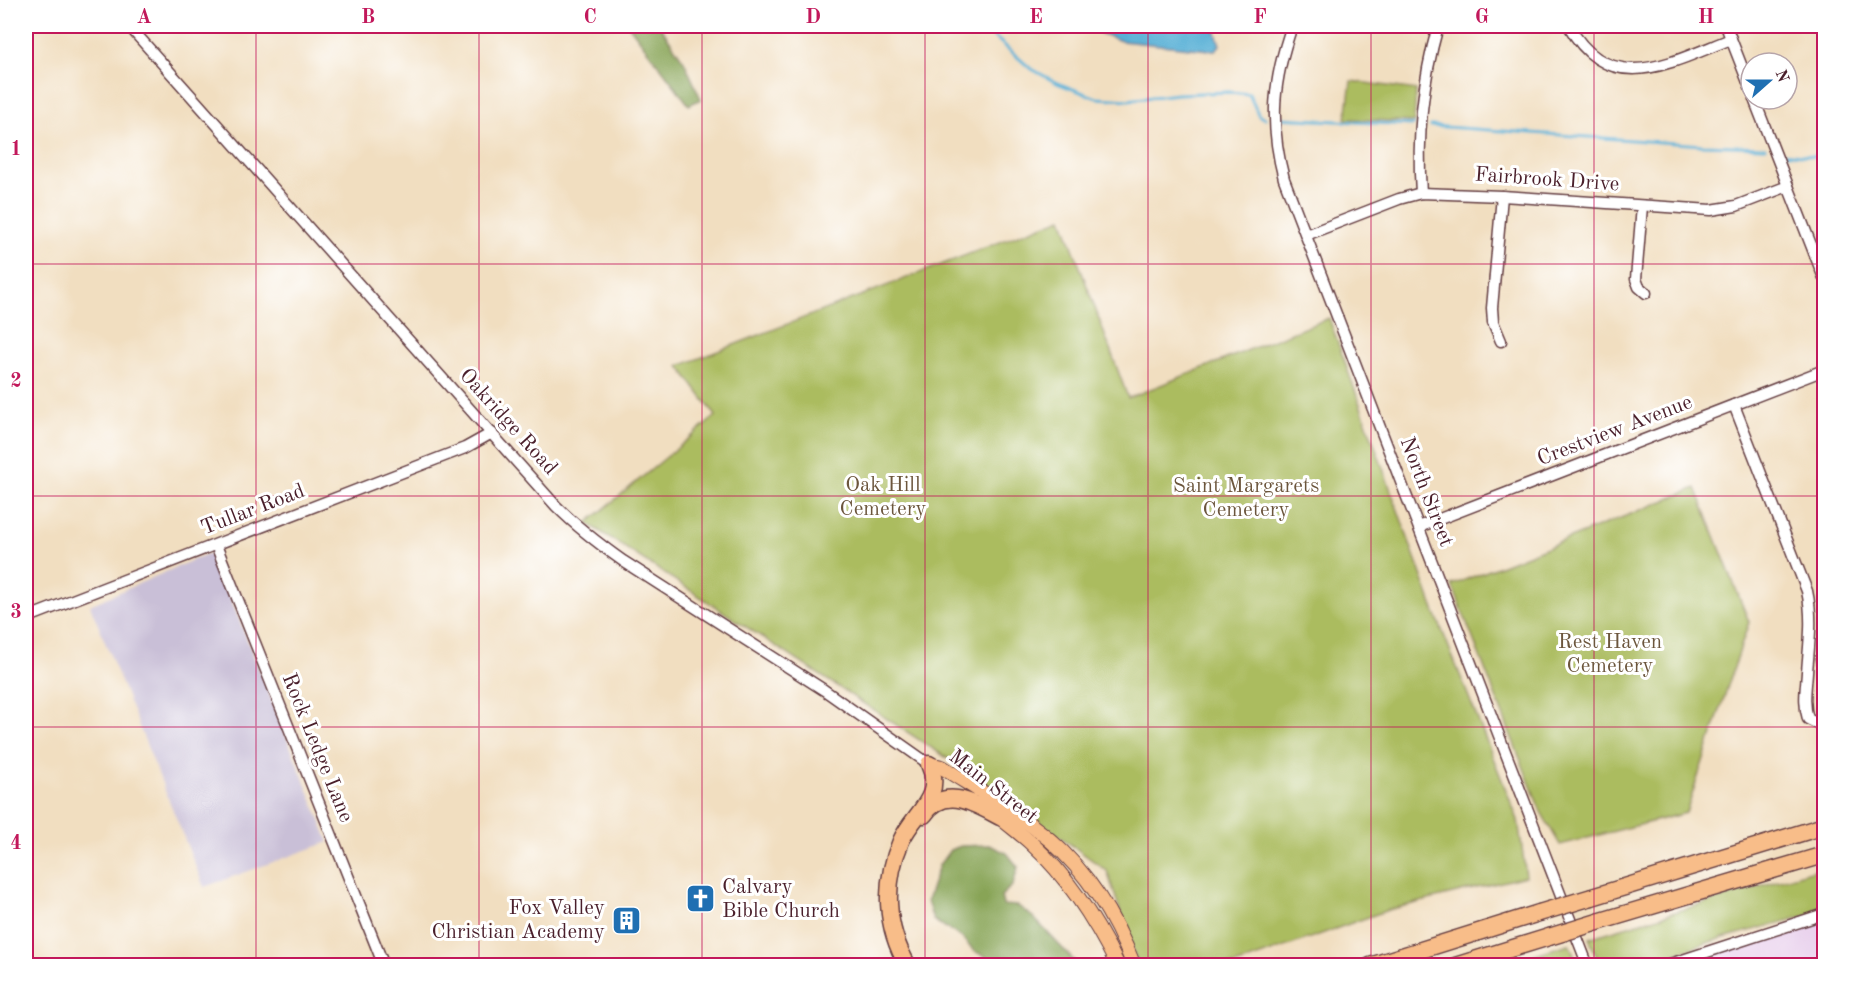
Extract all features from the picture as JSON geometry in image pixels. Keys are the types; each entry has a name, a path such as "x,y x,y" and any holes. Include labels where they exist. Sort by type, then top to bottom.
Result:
{"highway":[{"path":"908,966 894,938 889,915 888,890 901,842 934,788 933,772 929,764"},
{"path":"899,850 927,811 943,800 964,799 1000,817"},
{"path":"1370,966 1824,826"},
{"path":"1455,966 1824,855"}],"main road":[{"name":"Main Street","path":"929,764 938,773 983,802 1033,845 1065,879 1105,940 1118,966"},
{"name":"Main Street","path":"929,764 942,767 1031,825 1052,842 1077,869 1107,908 1134,966"}],"street":[{"name":"Oakridge Road","path":"129,26 556,506 596,542 824,690 929,764"},
{"name":"North Street","path":"1292,26 1278,70 1275,94 1275,134 1284,178 1588,966"},
{"path":"1421,193 1423,104 1438,26"},
{"path":"1569,26 1582,45 1597,58 1626,70 1662,65 1731,39"},
{"path":"1726,26 1739,59"},
{"path":"1759,111 1824,278"},
{"name":"Fairbrook Drive","path":"1306,235 1421,193 1711,210 1736,206 1788,186"},
{"path":"1501,340 1493,322 1492,308 1502,196"},
{"path":"1642,206 1636,279 1638,287 1646,293"},
{"name":"Crestview Avenue","path":"1419,527 1824,370"},
{"path":"1734,405 1808,591 1811,628 1804,705 1808,719 1816,723 1824,723"},
{"name":"Tullar Road","path":"26,618 465,448 492,433"},
{"name":"Rock Ledge Lane","path":"216,545 384,966"},
{"path":"1664,966 1824,914"}],"shaded area":[{"path":"209,553 216,563 329,842 204,887 90,605"},
{"path":"1824,918 1824,965 1680,965"}],"green space":[{"path":"629,26 660,26 684,61 701,99 689,105"},
{"path":"1351,81 1416,90 1414,122 1346,119"},
{"name":"Oak Hill Cemetery","path":"1062,218 1128,398 1329,318 1432,605 1518,820 1526,876 1388,910 1235,965 1138,965 1107,871 993,788 587,523 716,416 679,366"},
{"name":"Rest Haven Cemetery","path":"1696,488 1749,622 1686,813 1560,845 1541,812 1452,585"},
{"path":"989,845 1007,853 1018,867 1013,885 1001,896 1003,905 1018,906 1033,917 1078,965 1000,964 974,951 961,937 933,920 927,901 939,865 950,850 961,846"},
{"path":"1824,867 1824,911 1723,938 1637,965 1600,965 1589,938"},
{"path":"1569,944 1579,965 1499,965"}],"water":[{"path":"1082,26 1214,26 1220,45 1215,50 1210,50 1121,41"}],"waterway":[{"path":"985,26 1030,68 1057,83 1097,98 1128,100 1177,94 1230,92 1249,94 1259,116 1265,118"},
{"path":"1279,118 1413,125"},
{"path":"1431,126 1703,145 1765,147"},
{"path":"1782,153 1824,157"}],"place":[{"name":"Calvary Bible Church","path":"701,899"},
{"name":"Fox Valley Christian Academy","path":"626,920"}],"park label":[{"name":"Saint Margarets Cemetery","path":"1246,498"}]}
